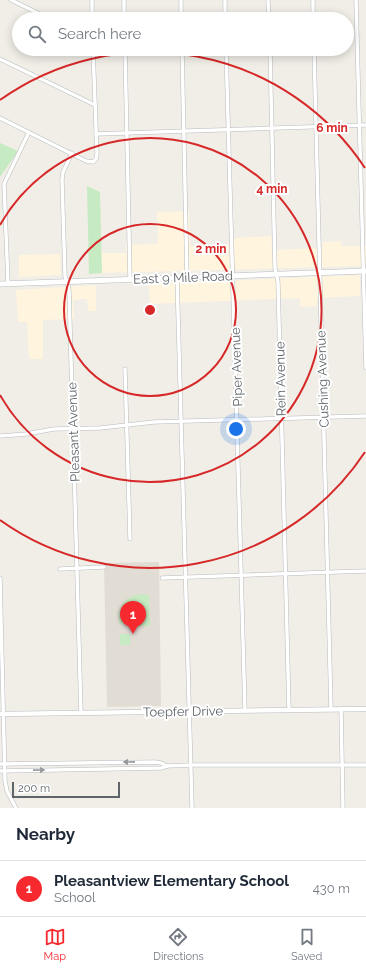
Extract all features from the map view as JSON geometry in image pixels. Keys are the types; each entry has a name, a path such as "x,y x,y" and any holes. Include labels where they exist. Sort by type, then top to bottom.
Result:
{"main road":[{"name":"East 9 Mile Road","path":"0,284 365,271"}],"street":[{"path":"11,0 36,12"},
{"path":"92,0 92,12"},
{"path":"124,0 124,12"},
{"path":"181,0 181,12"},
{"path":"224,0 225,12"},
{"path":"268,0 269,12"},
{"path":"313,0 313,12"},
{"path":"356,0 365,271 366,368"},
{"path":"0,118 80,158 93,162 96,159 93,56"},
{"path":"125,56 130,279"},
{"path":"182,56 188,277"},
{"name":"Piper Avenue","path":"226,56 245,710"},
{"name":"Rein Avenue","path":"270,56 276,274 278,282 289,710"},
{"name":"Cushing Avenue","path":"314,56 331,709"},
{"path":"0,60 95,105"},
{"path":"96,134 366,125"},
{"path":"8,284 4,184 29,132"},
{"name":"Pleasant Avenue","path":"72,154 63,172 62,180 73,429 81,713"},
{"path":"177,277 192,808"},
{"path":"125,369 130,539"},
{"path":"0,436 26,434 54,429 181,422 366,416"},
{"path":"60,569 104,567"},
{"path":"162,578 366,571"},
{"path":"0,580 2,771 7,791 16,808"},
{"path":"341,709 343,808"},
{"name":"Toepfer Drive","path":"2,714 366,709"},
{"path":"2,764 155,762 167,766"},
{"path":"2,771 161,768 167,766 191,765 366,765"}],"shaded area":[{"path":"189,211 190,246 234,244 234,238 271,236 272,250 322,248 322,242 341,241 341,246 366,246 366,266 102,273 101,253 126,253 126,245 158,244 157,212"},
{"path":"60,254 61,275 19,277 19,255"},
{"path":"360,275 360,296 317,298 317,306 300,307 300,298 150,304 149,284"},
{"path":"96,285 96,311 88,311 87,299 73,300 74,319 43,320 43,359 29,359 27,322 18,322 16,290"},
{"path":"159,562 161,706 107,707 104,563"}],"green space":[{"path":"0,143 18,151 0,177"},
{"path":"87,186 100,192 102,273 89,274"},
{"path":"142,594 149,595 149,626 119,623 119,612 123,603 131,597"},
{"path":"120,634 130,634 130,645 120,645"}],"place":[{"name":"Pleasantview Elementary School","path":"133,634"}]}
